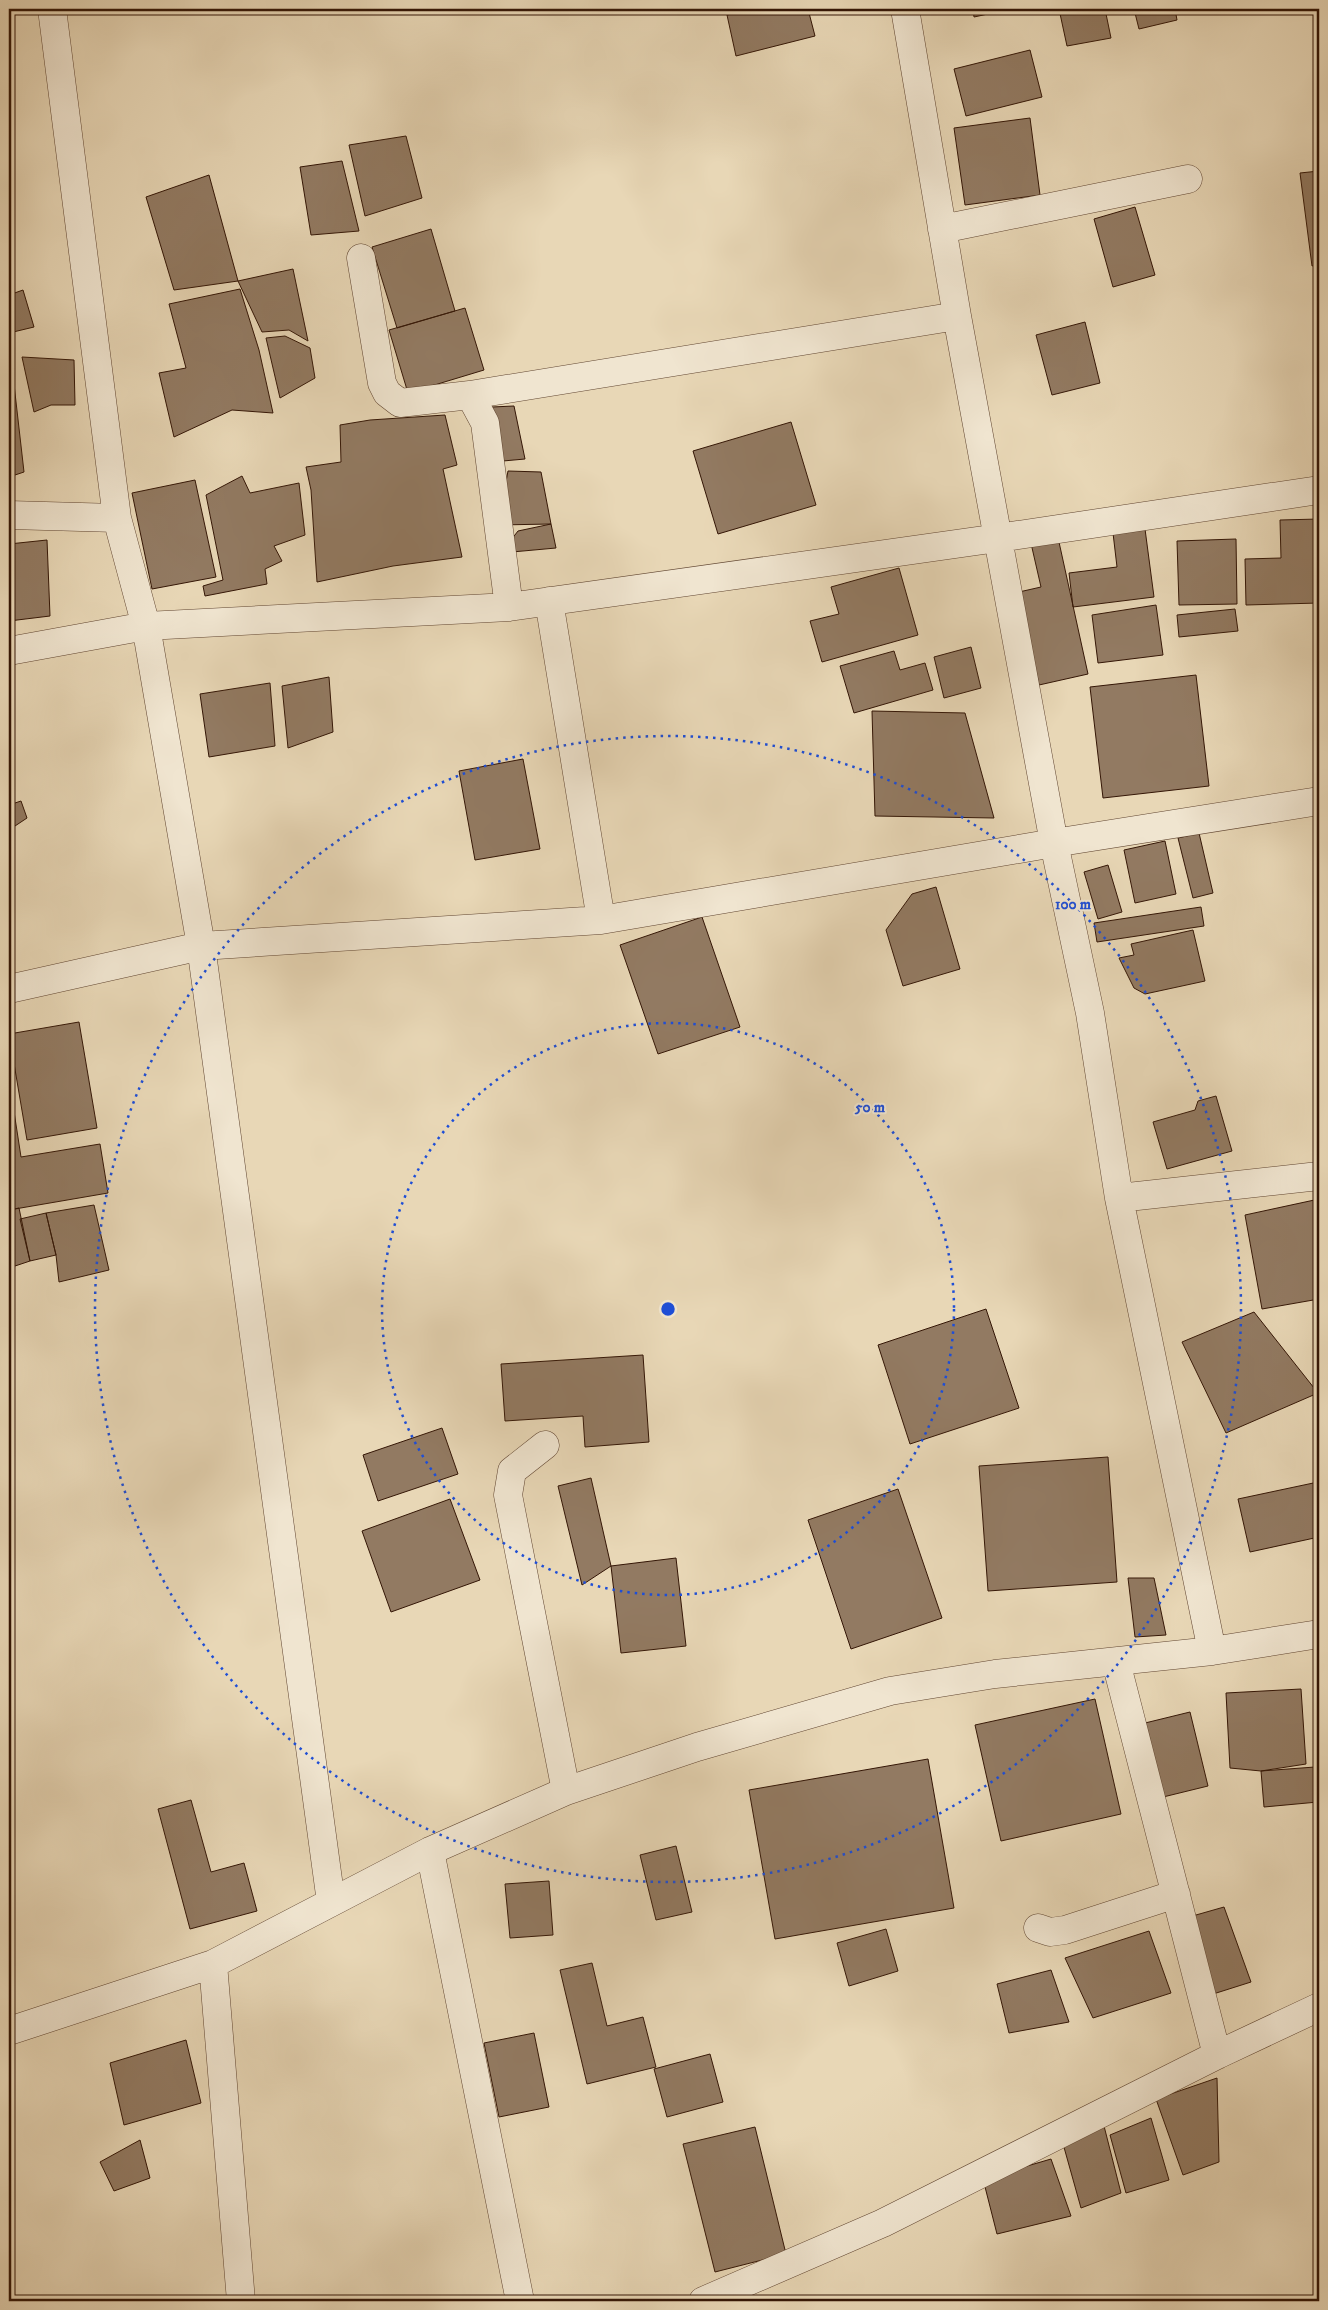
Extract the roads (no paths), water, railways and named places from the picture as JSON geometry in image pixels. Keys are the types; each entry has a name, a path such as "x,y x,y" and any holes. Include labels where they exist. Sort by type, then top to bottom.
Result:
{"street":[{"path":"52,9 117,518 146,626 201,946 331,1902"},
{"path":"905,9 957,316 1054,843 1090,1013 1119,1198 1212,1651"},
{"path":"942,229 1188,179"},
{"path":"361,258 382,383 387,393 400,403 470,395 957,316"},
{"path":"470,395 485,423 509,607"},
{"path":"9,650 146,626 509,607 998,538 1319,490"},
{"path":"9,515 117,518"},
{"path":"550,601 601,920"},
{"path":"9,989 201,946 601,920 1054,843 1319,801"},
{"path":"1119,1198 1319,1176"},
{"path":"545,1445 512,1471 508,1495 566,1791"},
{"path":"9,2031 213,1964 430,1851 566,1791 697,1746 890,1691 995,1674 1212,1651 1319,1634"},
{"path":"1116,1662 1217,2055"},
{"path":"430,1851 520,2301"},
{"path":"1038,1928 1050,1932 1065,1930 1176,1894"},
{"path":"213,1964 241,2301"},
{"path":"702,2301 883,2222 1217,2055 1319,2007"}]}
